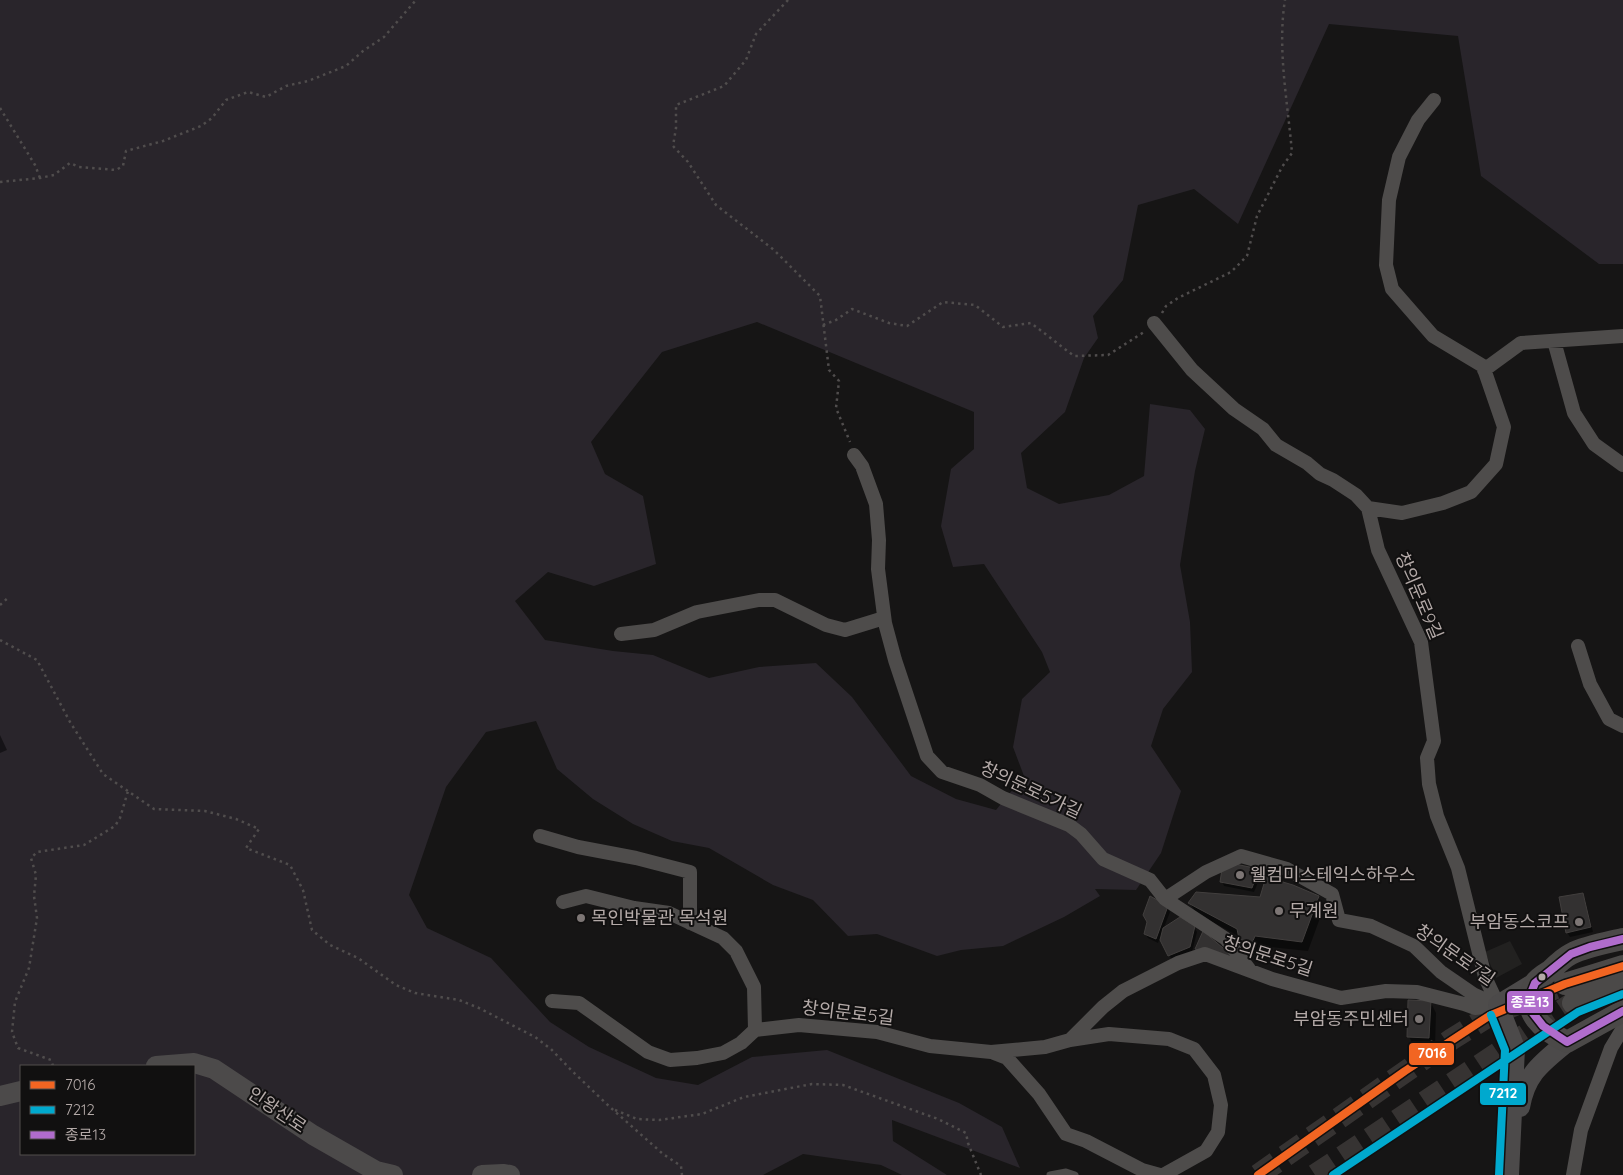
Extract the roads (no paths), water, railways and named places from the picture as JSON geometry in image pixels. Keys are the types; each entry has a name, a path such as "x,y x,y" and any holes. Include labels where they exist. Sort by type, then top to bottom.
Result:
{"main road":[{"path":"1623,939 1592,946 1570,954 1536,982 1530,999 1531,1011 1539,1024 1552,1035 1567,1042 1623,1010"},
{"path":"1623,966 1569,993 1623,983"}],"street":[{"path":"1155,324 1192,370 1234,408 1263,429 1276,445 1320,474 1356,494 1368,508 1402,514 1444,503 1471,492 1496,464 1504,427 1483,366 1433,336 1392,289 1386,265 1389,200 1399,157 1418,120 1434,100"},
{"path":"1484,370 1521,343 1623,336"},
{"path":"1554,341 1574,413 1594,444 1623,465"},
{"name":"창의문로5가길","path":"854,454 862,466 876,504 879,540 878,569 884,618 895,660 927,756 942,772 980,785 1004,798 1068,825 1081,834 1104,859 1150,880 1165,899 1226,939 1250,970"},
{"name":"창의문로9길","path":"1368,508 1378,550 1422,642 1434,741 1427,758 1429,784 1437,816 1458,868 1486,977 1498,1005"},
{"path":"620,634 654,630 696,612 760,600 775,600 826,625 845,630 884,618"},
{"path":"1578,646 1590,684 1610,719 1623,726"},
{"path":"540,836 578,847 636,858 690,872 690,923"},
{"name":"창의문로7길","path":"1165,899 1206,872 1241,856 1287,868 1332,894 1339,920 1372,926 1414,946 1441,972 1473,994 1498,1005"},
{"path":"552,1001 579,1003 648,1052 670,1060 723,1054 741,1043 755,1030 754,987 736,951 723,938 669,913 634,908 586,896 563,902"},
{"name":"창의문로5길","path":"755,1030 798,1024 877,1032 930,1046 992,1052 1045,1047 1070,1040 1123,990 1178,963 1204,954 1272,979 1341,998 1386,991 1417,992 1475,1008 1498,1005"},
{"path":"1510,1175 1515,1048 1498,1005 1536,982"},
{"path":"1573,1175 1581,1130 1611,1048 1623,1028"},
{"path":"992,1052 1007,1058 1039,1094 1066,1134 1086,1141 1142,1170 1162,1175 1206,1150 1218,1132 1222,1105 1214,1075 1194,1049 1169,1039 1109,1034 1070,1040"},
{"path":"1512,1119 1520,1109 1522,1092 1535,1069 1567,1042"},
{"name":"인왕산로","path":"169,1065 194,1063 214,1069 313,1135 376,1171 393,1175"},
{"path":"0,1096 20,1091"},
{"path":"482,1175 510,1175"}],"lane":[{"path":"1050,1175 1066,1172 1075,1175"}],"tunnel":[{"path":"1258,1175 1452,1039 1489,1016 1565,984"},
{"path":"1315,1175 1573,1003"}],"place":[{"name":"웰컴미스테익스하우스","path":"1240,875"},
{"name":"무계원","path":"1279,911"},
{"name":"목인박물관 목석원","path":"581,918"},
{"name":"부암동스코프","path":"1579,922"},
{"name":"부암동주민센터","path":"1419,1019"}]}
